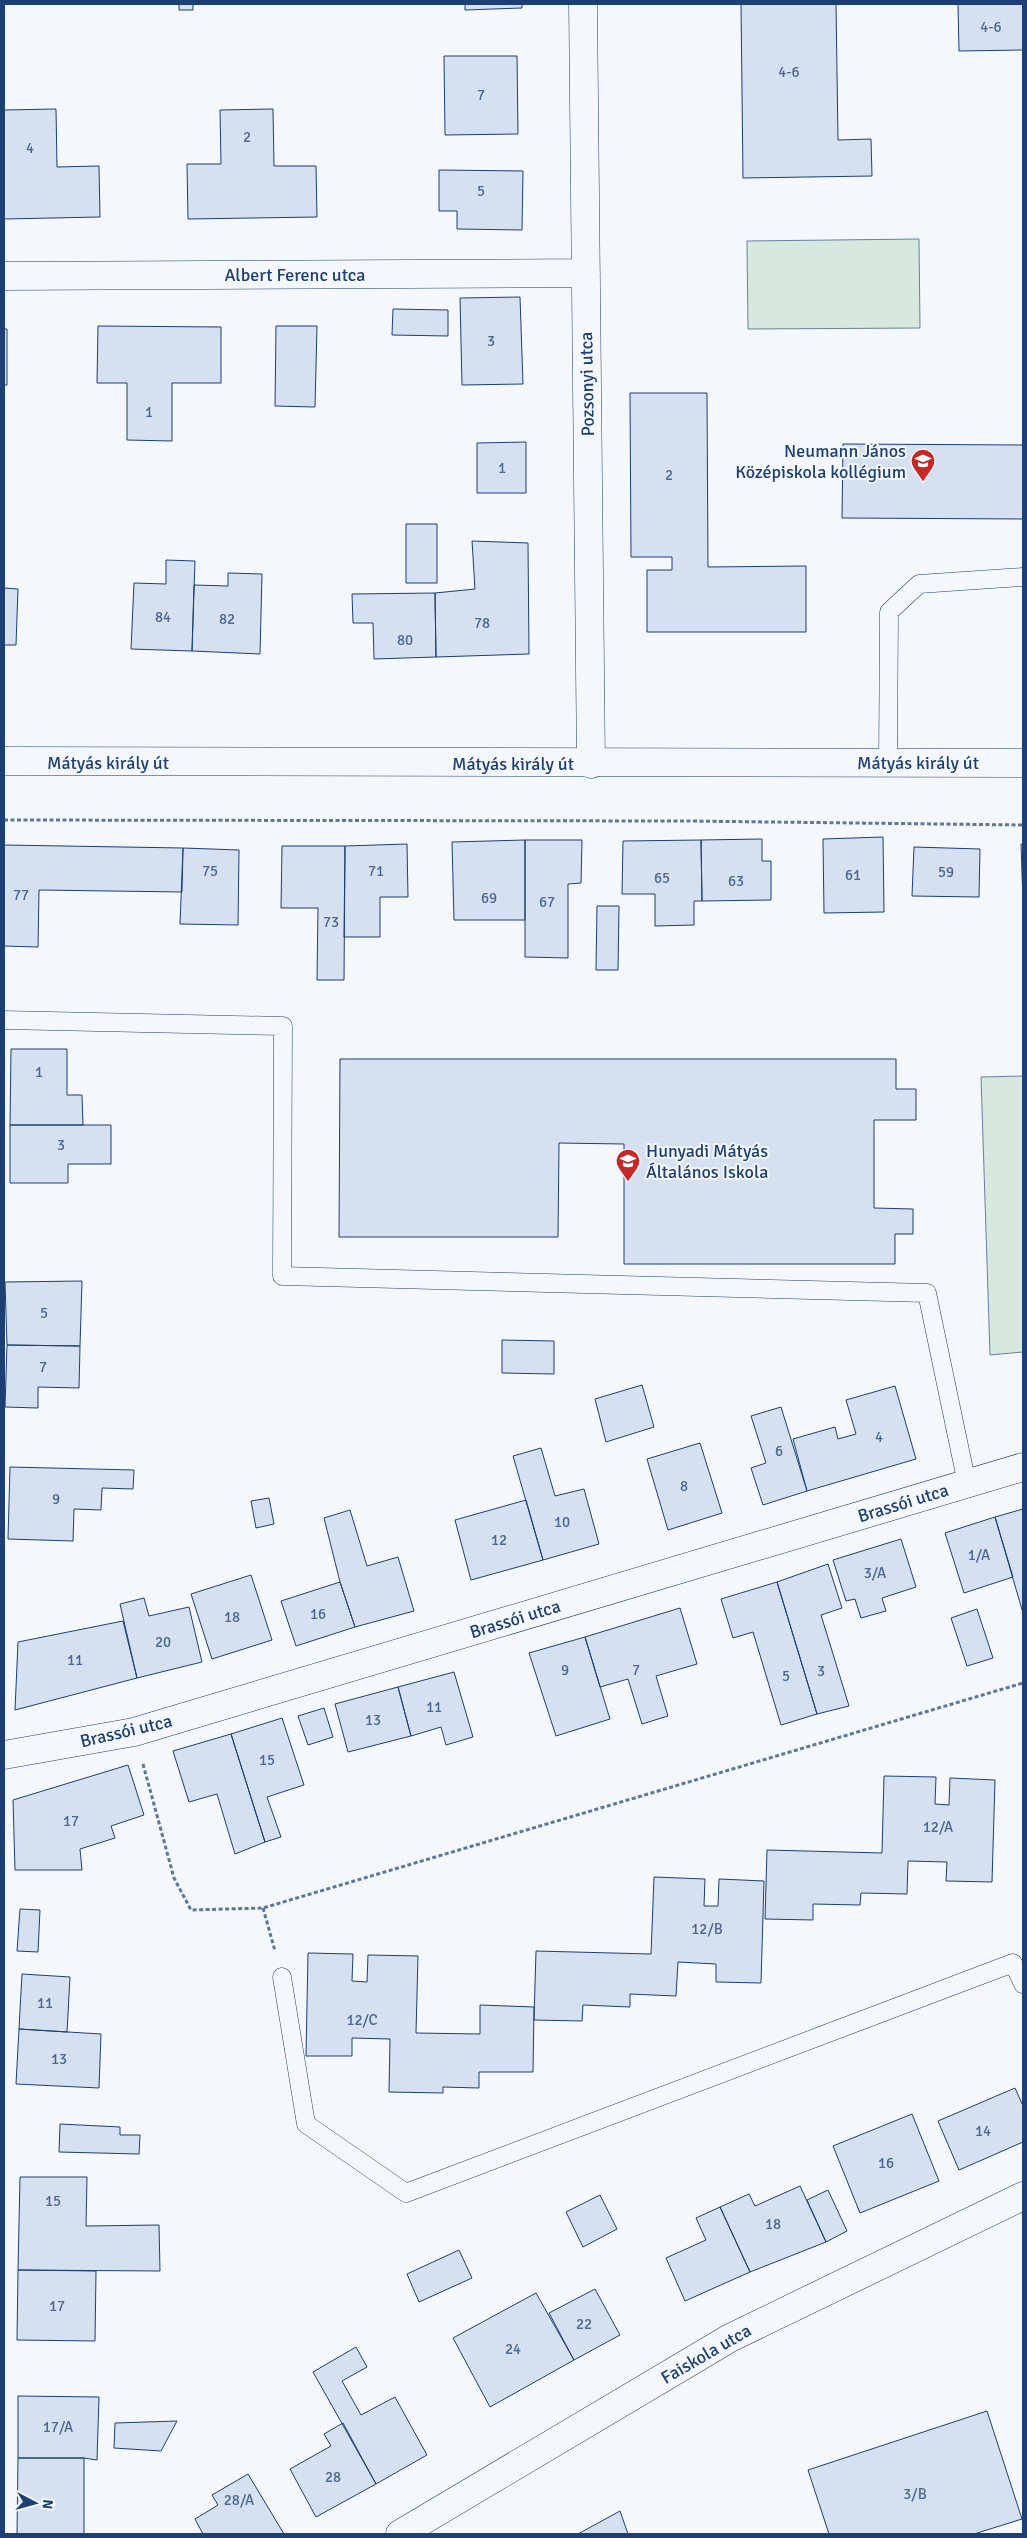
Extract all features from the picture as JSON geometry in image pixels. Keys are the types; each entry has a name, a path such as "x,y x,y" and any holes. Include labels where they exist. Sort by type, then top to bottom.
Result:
{"street":[{"name":"Pozsonyi utca","path":"583,4 591,764"},
{"name":"Albert Ferenc utca","path":"4,276 586,273"},
{"name":"Mátyás király út","path":"4,761 591,764 1023,763"},
{"name":"Brassói utca","path":"4,1755 134,1732 1023,1467"},
{"name":"Faiskola utca","path":"406,2533 730,2338 1023,2196"}],"lane":[{"path":"888,763 888,612 919,584 1023,577"},
{"path":"4,1020 283,1026 282,1276 927,1293 967,1484"},
{"path":"282,1977 306,2124 406,2193 1013,1963 1023,1984"}],"path":[{"path":"4,820 687,821 1023,825"},
{"path":"134,1732 174,1878 191,1910 263,1908 1023,1683"},
{"path":"263,1908 282,1977"}],"shaded area":[{"path":"919,239 920,328 748,329 747,241"},
{"path":"1023,1076 1023,1352 990,1355 981,1077"}],"building":[{"path":"179,4 193,4 193,10 179,10"},
{"path":"465,4 522,4 522,8 465,10"},
{"path":"741,4 836,4 838,140 871,139 872,176 743,178"},
{"path":"958,4 1023,4 1023,50 959,51"},
{"path":"444,56 517,56 518,134 445,135"},
{"path":"56,109 57,167 99,166 100,217 4,219 4,110"},
{"path":"273,109 274,166 316,166 317,217 188,219 187,164 221,164 220,110"},
{"path":"439,170 523,171 522,230 457,229 457,211 439,211"},
{"path":"520,297 523,384 462,385 460,298"},
{"path":"393,309 448,310 448,336 392,335"},
{"path":"98,326 221,327 221,383 172,383 172,441 127,440 127,383 97,383"},
{"path":"276,326 317,326 315,407 275,406"},
{"path":"4,329 7,329 7,385 4,385"},
{"path":"630,393 707,393 708,567 806,566 806,632 647,632 647,570 672,570 672,557 631,557"},
{"path":"526,442 526,493 477,493 477,443"},
{"path":"843,444 1023,445 1023,519 842,518"},
{"path":"406,524 437,524 437,583 406,583"},
{"path":"472,541 528,543 529,654 436,657 435,593 475,589"},
{"path":"166,560 195,561 192,651 131,649 134,583 166,584"},
{"path":"228,573 262,574 260,654 192,651 194,585 228,586"},
{"path":"4,588 18,589 16,645 4,645"},
{"path":"435,593 436,657 374,659 373,623 353,623 352,594"},
{"path":"883,837 884,912 824,913 823,839"},
{"path":"762,839 762,861 771,861 771,900 702,901 701,840"},
{"path":"525,840 582,840 581,883 568,884 568,958 525,957"},
{"path":"525,840 525,920 454,920 452,842"},
{"path":"701,840 702,901 694,901 694,925 655,926 655,894 622,894 623,841"},
{"path":"407,844 408,897 380,897 380,937 344,937 345,846"},
{"path":"1021,844 1023,844 1023,903"},
{"path":"4,845 183,848 182,892 39,890 38,947 4,946"},
{"path":"282,846 345,846 344,980 317,980 318,908 281,908"},
{"path":"914,847 980,849 979,897 912,896"},
{"path":"183,848 239,850 238,925 180,924"},
{"path":"597,906 619,906 618,970 596,970"},
{"path":"11,1049 67,1049 67,1095 82,1095 83,1125 10,1125"},
{"path":"340,1059 896,1059 896,1089 916,1089 916,1120 874,1120 874,1208 913,1209 913,1234 895,1234 895,1264 624,1264 624,1144 559,1143 558,1237 339,1237"},
{"path":"10,1125 111,1125 111,1164 68,1164 68,1183 10,1183"},
{"path":"82,1281 80,1346 7,1345 5,1282"},
{"path":"502,1340 554,1341 554,1374 502,1373"},
{"path":"7,1345 80,1346 79,1388 38,1387 38,1408 5,1407"},
{"path":"642,1385 654,1427 606,1442 595,1399"},
{"path":"895,1386 916,1459 807,1491 793,1439 835,1427 838,1439 856,1434 846,1400"},
{"path":"781,1407 807,1491 763,1505 751,1468 766,1463 751,1416"},
{"path":"700,1443 722,1513 668,1530 647,1459"},
{"path":"541,1448 555,1496 584,1489 599,1544 543,1560 513,1456"},
{"path":"10,1467 134,1470 133,1489 102,1488 101,1510 74,1509 73,1541 8,1539"},
{"path":"269,1498 274,1524 256,1528 251,1501"},
{"path":"526,1500 543,1560 471,1580 455,1520"},
{"path":"1023,1509 1023,1613 995,1517"},
{"path":"350,1510 367,1566 398,1557 414,1611 355,1627 340,1582 324,1518"},
{"path":"995,1517 1013,1577 964,1593 945,1533"},
{"path":"901,1539 916,1587 882,1598 886,1611 861,1618 855,1599 846,1601 833,1560"},
{"path":"828,1564 842,1608 821,1615 849,1706 817,1714 777,1582"},
{"path":"251,1575 272,1640 212,1659 191,1594"},
{"path":"340,1582 355,1627 296,1646 281,1601"},
{"path":"777,1582 817,1714 781,1725 753,1632 733,1638 721,1599"},
{"path":"144,1598 149,1616 189,1607 202,1662 137,1678 120,1604"},
{"path":"680,1608 697,1664 656,1676 668,1716 642,1724 628,1679 600,1687 585,1637"},
{"path":"977,1609 993,1658 967,1666 951,1618"},
{"path":"123,1621 137,1678 15,1710 18,1642"},
{"path":"585,1637 610,1719 556,1736 529,1653"},
{"path":"454,1672 473,1737 446,1745 441,1727 411,1736 398,1687"},
{"path":"398,1687 411,1736 348,1752 335,1704"},
{"path":"324,1708 333,1737 308,1745 298,1716"},
{"path":"282,1718 304,1785 267,1797 281,1837 265,1842 231,1734"},
{"path":"231,1734 265,1842 235,1854 217,1794 189,1802 173,1751"},
{"path":"128,1765 144,1815 111,1826 115,1838 80,1849 82,1870 15,1870 13,1800"},
{"path":"884,1776 936,1777 935,1804 949,1805 950,1778 995,1780 992,1882 946,1881 947,1862 908,1861 907,1894 861,1893 860,1905 813,1904 813,1920 765,1919 767,1850 882,1853"},
{"path":"654,1877 705,1879 704,1906 718,1906 719,1879 764,1881 761,1983 716,1982 716,1964 678,1962 676,1996 630,1994 630,2007 583,2005 582,2021 534,2020 536,1951 651,1954"},
{"path":"20,1909 40,1910 38,1952 17,1951"},
{"path":"308,1953 353,1954 352,1981 367,1982 368,1955 418,1956 416,2033 480,2034 480,2005 534,2007 533,2072 479,2072 479,2088 443,2087 443,2093 389,2092 390,2039 352,2038 352,2056 306,2056"},
{"path":"22,1974 70,1977 67,2032 19,2029"},
{"path":"19,2029 101,2034 99,2088 16,2084"},
{"path":"1015,2088 1023,2106 1023,2142 959,2170 938,2121"},
{"path":"912,2114 939,2181 860,2213 833,2146"},
{"path":"60,2124 120,2127 120,2135 140,2135 139,2154 59,2152"},
{"path":"20,2177 87,2177 86,2226 159,2225 160,2271 18,2270"},
{"path":"800,2186 826,2242 750,2272 720,2207 749,2194 755,2206"},
{"path":"828,2190 847,2231 826,2242 807,2200"},
{"path":"600,2195 617,2229 583,2247 566,2212"},
{"path":"720,2207 750,2272 685,2301 666,2258 706,2240 696,2218"},
{"path":"459,2250 472,2278 419,2302 407,2274"},
{"path":"18,2270 96,2271 95,2341 17,2340"},
{"path":"595,2289 620,2335 574,2360 549,2313"},
{"path":"536,2293 574,2360 490,2407 453,2338"},
{"path":"356,2347 367,2367 342,2381 361,2415 395,2397 427,2455 376,2484 313,2372"},
{"path":"18,2396 99,2397 97,2460 84,2458 18,2458"},
{"path":"987,2411 1022,2519 974,2534 829,2534 808,2470"},
{"path":"177,2421 161,2451 114,2448 115,2423"},
{"path":"343,2423 376,2484 316,2517 290,2469 331,2446 324,2434"},
{"path":"18,2458 84,2458 84,2534 17,2534"},
{"path":"248,2474 284,2534 203,2534 195,2519 218,2505 212,2495"},
{"path":"620,2511 628,2534 578,2534"}],"place":[{"name":"Neumann János Középiskola kollégium","path":"923,482"},
{"name":"Hunyadi Mátyás Általános Iskola","path":"628,1182"}]}
